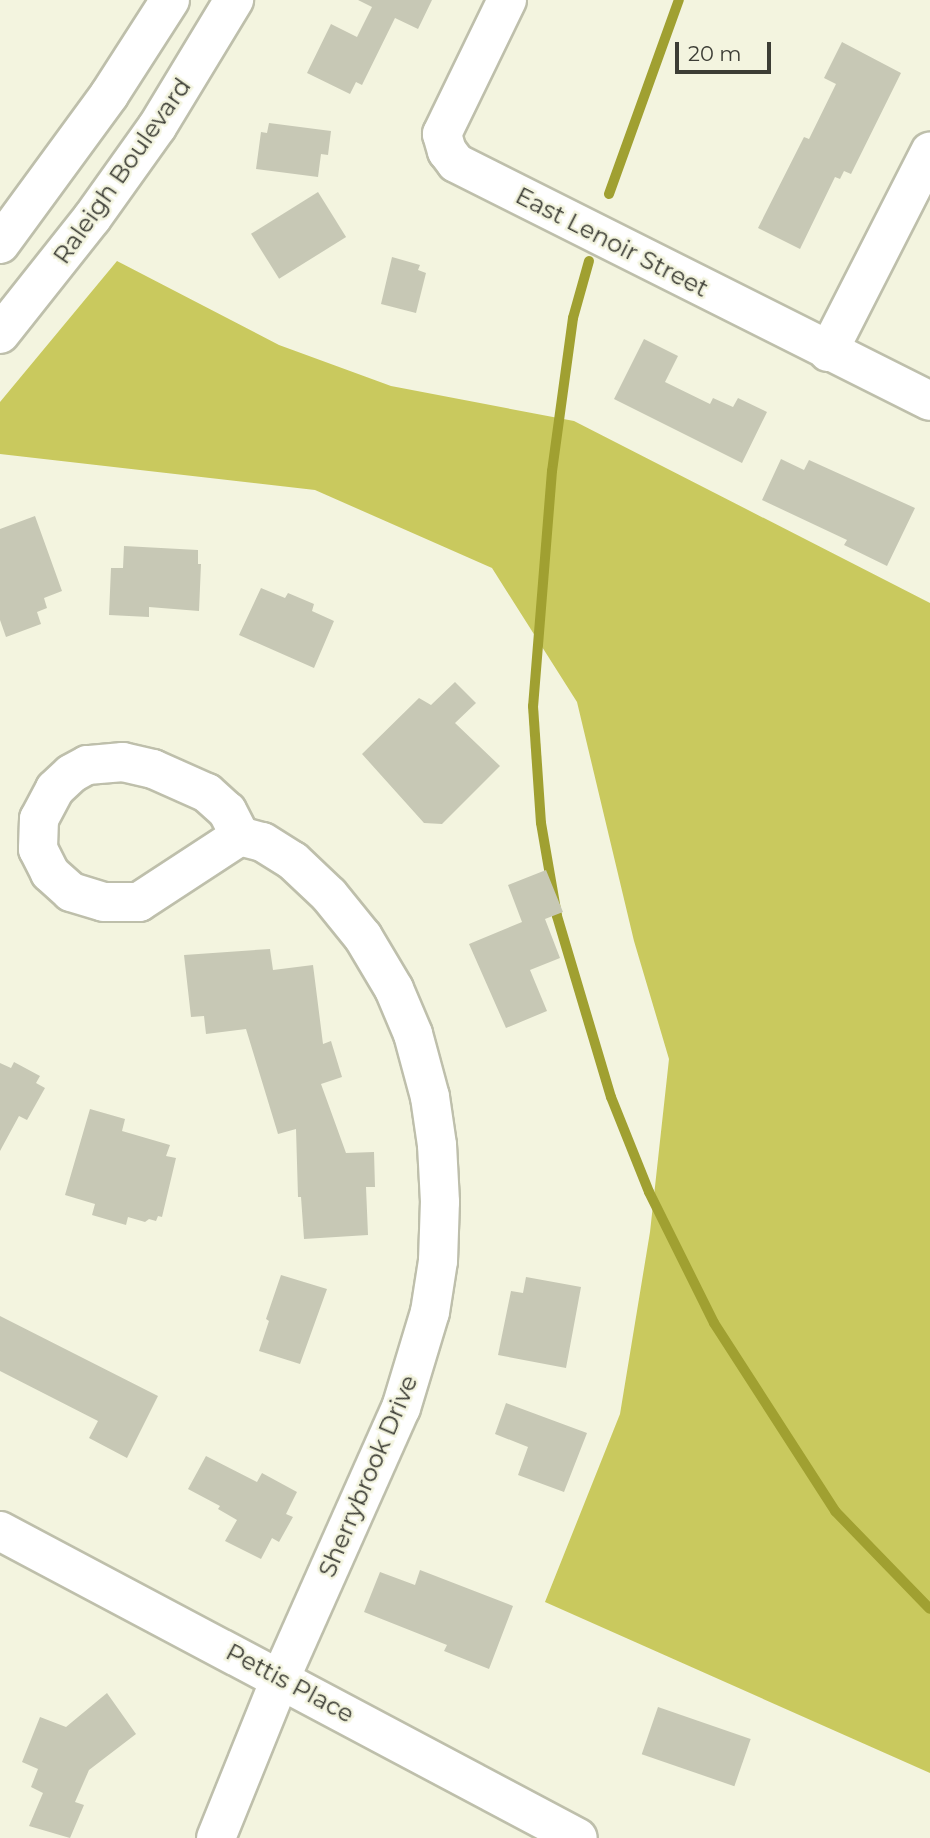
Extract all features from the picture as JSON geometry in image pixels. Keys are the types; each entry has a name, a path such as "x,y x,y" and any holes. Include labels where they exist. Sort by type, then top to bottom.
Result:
{"street":[{"path":"0,244 102,106 170,0"},
{"name":"Raleigh Boulevard","path":"0,334 92,218 157,127 234,0"},
{"name":"East Lenoir Street","path":"507,0 442,134 447,151 456,163 930,401"},
{"path":"828,352 930,152"},
{"path":"123,762 153,769 207,793 227,811 240,836 139,902 104,902 71,892 50,873 38,849 39,819 55,789 71,774 87,765 123,762"},
{"name":"Sherrybrook Drive","path":"216,1838 281,1677 401,1408 430,1312 438,1261 438,1156 430,1097 413,1034 394,989 363,937 329,895 293,861 262,842 240,836"},
{"name":"Pettis Place","path":"0,1531 281,1677 578,1838"}],"shaded area":[{"path":"117,261 279,345 391,386 574,421 930,603 930,1773 545,1602 620,1414 650,1232 669,1059 634,941 577,702 492,568 315,490 0,454 0,402"}],"building":[{"path":"358,0 432,0 418,29 395,18 362,85 356,82 350,94 307,73 331,24 357,37 372,7"},
{"path":"842,42 901,73 851,174 844,171 840,179 835,177 800,249 758,228 804,137 809,139 836,84 824,78"},
{"path":"269,123 331,131 328,155 321,154 318,177 256,169 261,132 267,133"},
{"path":"318,192 346,237 279,279 251,234"},
{"path":"392,257 420,265 418,270 426,273 416,313 381,304"},
{"path":"644,339 678,356 665,382 710,404 713,398 733,407 738,398 767,412 742,463 614,399"},
{"path":"781,459 804,470 809,460 915,508 887,566 844,545 847,540 762,500"},
{"path":"35,516 62,591 44,598 47,608 37,612 41,624 6,637 0,620 0,529"},
{"path":"124,546 198,550 198,564 201,564 199,611 149,607 149,617 109,615 111,568 123,568"},
{"path":"261,588 285,598 288,593 314,604 312,611 334,621 314,668 239,635"},
{"path":"455,682 476,703 455,723 500,766 442,824 424,823 362,754 419,698 431,705"},
{"path":"546,870 563,912 545,919 560,958 530,970 547,1011 506,1028 469,944 522,922 508,885"},
{"path":"270,949 273,970 313,965 323,1044 331,1041 342,1077 321,1084 346,1153 374,1152 375,1187 366,1187 368,1235 304,1239 301,1197 298,1197 296,1129 278,1134 246,1029 206,1034 204,1016 191,1017 184,955"},
{"path":"14,1062 40,1076 36,1083 45,1088 27,1120 19,1116 0,1151 0,1063 11,1068"},
{"path":"90,1109 125,1119 122,1131 170,1145 166,1156 176,1158 162,1217 158,1216 156,1221 149,1219 145,1222 128,1217 126,1225 92,1215 95,1204 65,1195"},
{"path":"281,1275 327,1289 300,1364 259,1351 269,1321 266,1319"},
{"path":"526,1277 581,1287 566,1368 498,1355 511,1291 523,1293"},
{"path":"0,1316 158,1396 127,1458 89,1438 98,1421 0,1371"},
{"path":"506,1403 587,1433 564,1492 518,1475 528,1447 495,1434"},
{"path":"206,1456 257,1482 262,1473 297,1492 286,1514 293,1517 279,1542 272,1538 261,1559 225,1541 237,1520 218,1509 220,1506 188,1489"},
{"path":"420,1570 513,1606 489,1669 444,1651 447,1645 364,1612 380,1572 415,1585"},
{"path":"107,1693 136,1734 89,1770 75,1802 84,1805 70,1838 29,1826 43,1793 31,1787 38,1769 22,1762 40,1717 66,1727"},
{"path":"658,1707 751,1739 734,1786 642,1754"}],"waterway":[{"path":"609,194 679,0"},
{"path":"589,261 573,318 552,471 533,706 541,823 557,916 611,1097 649,1192 714,1323 835,1511 930,1609"}]}
